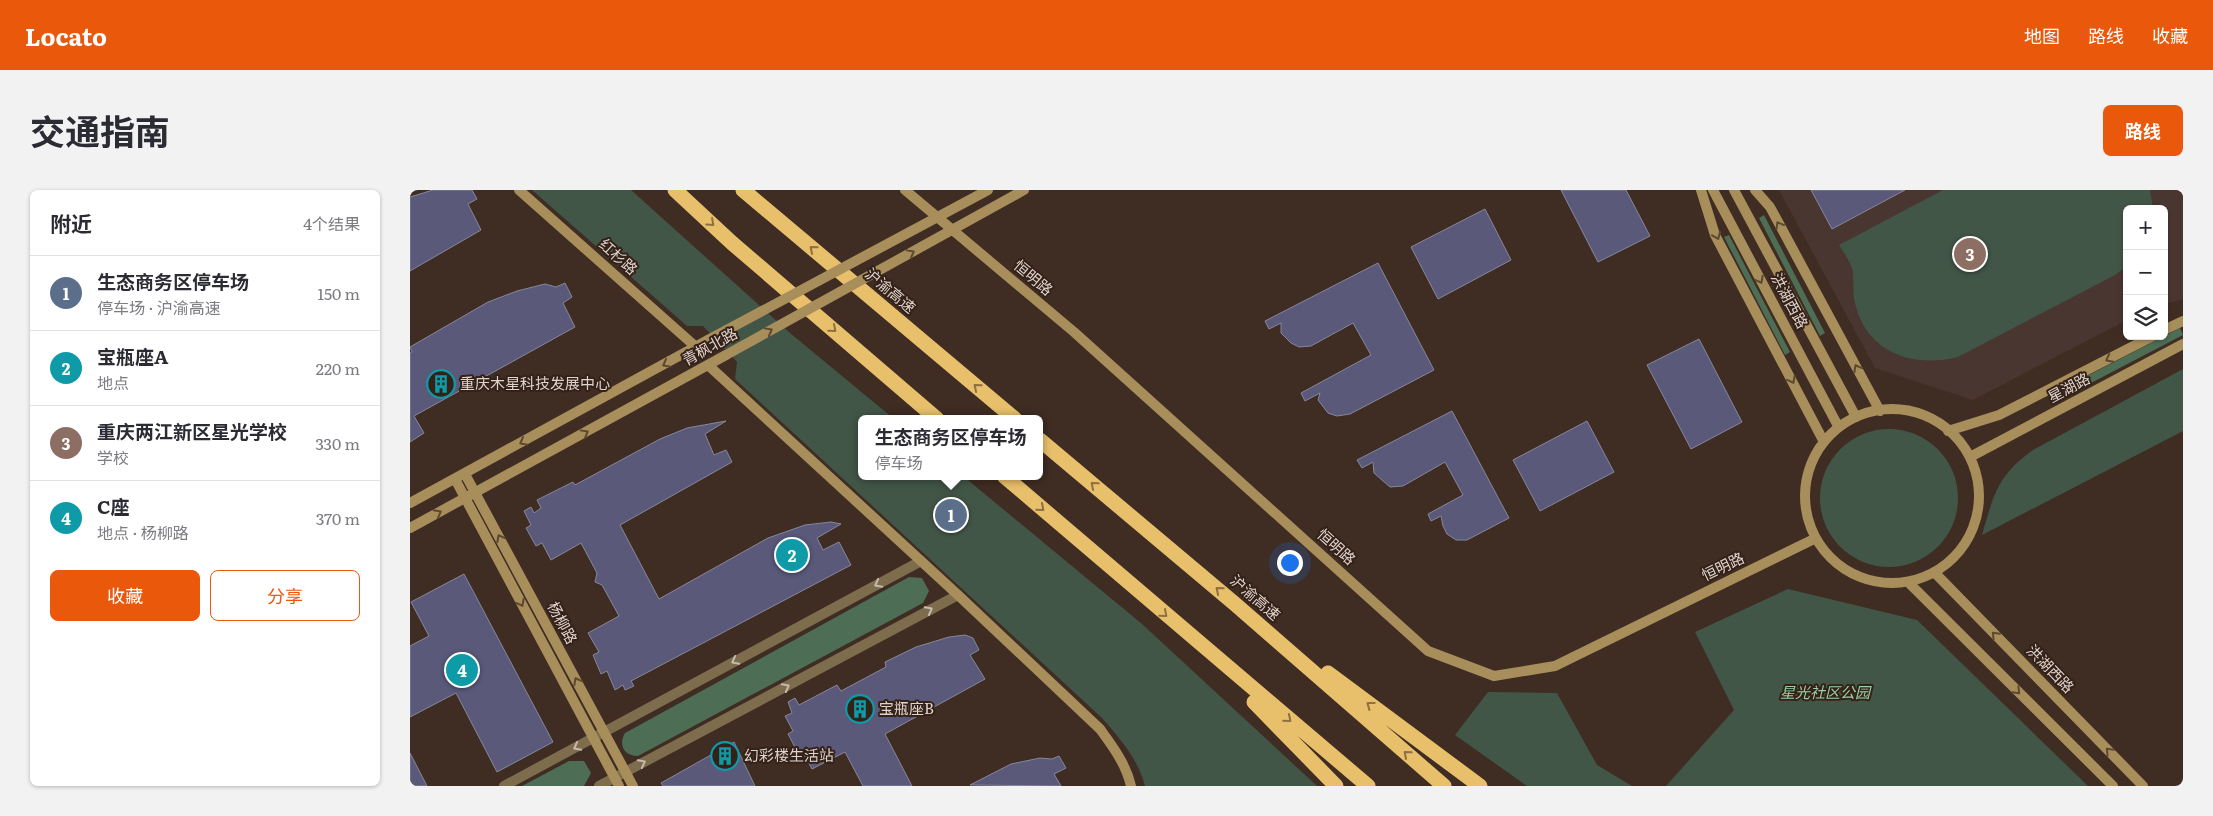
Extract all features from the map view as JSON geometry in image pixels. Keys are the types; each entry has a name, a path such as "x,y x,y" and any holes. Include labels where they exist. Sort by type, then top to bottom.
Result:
{"highway":[{"path":"675,190 732,242 932,415"},
{"name":"沪渝高速","path":"743,190 1010,415"},
{"name":"沪渝高速","path":"1043,443 1235,604 1444,786"},
{"path":"1009,480 1368,786"},
{"path":"1235,604 1480,786"},
{"path":"1196,641 1336,786"}],"street":[{"name":"红杉路","path":"519,190 696,347"},
{"name":"恒明路","path":"905,190 1074,332 1428,651 1494,676 1555,666 1814,539"},
{"name":"青枫北路","path":"410,503 988,190"},
{"name":"青枫北路","path":"410,528 1024,190"},
{"path":"1701,190 1716,235 1824,442"},
{"name":"洪湖西路","path":"1713,190 1838,426"},
{"name":"洪湖西路","path":"1734,190 1856,417"},
{"path":"1755,190 1770,207 1880,411"},
{"path":"2168,328 2183,321"},
{"path":"1948,431 1999,415 2144,340"},
{"name":"星湖路","path":"1970,457 2183,344"},
{"path":"708,365 958,595 1100,729 1116,750 1128,773 1131,786"},
{"path":"1886,409 1913,412 1938,422 1958,439 1970,457 1979,486 1978,512 1970,536 1956,557 1935,573 1908,582 1880,583 1854,574 1831,558 1814,539 1807,512 1806,487 1812,463 1824,442 1838,426 1856,417 1886,409"},
{"name":"杨柳路","path":"465,474 633,786"},
{"name":"杨柳路","path":"455,479 616,782"},
{"path":"504,786 921,561"},
{"name":"洪湖西路","path":"1935,573 2143,786"},
{"path":"1908,582 2113,786"},
{"path":"599,786 616,782 626,772 958,595"}],"shaded area":[{"path":"1779,190 2183,190 2183,299 2168,303 2168,205 2123,205 2123,322 1973,400 1875,368"}],"green space":[{"path":"532,190 631,190 790,333 889,415 858,415 858,480 968,480 1142,624 1317,786 1145,786 1133,758 1103,719 735,379 737,362 703,326 687,326"},
{"path":"1943,190 2150,190 2152,205 2123,205 2123,269 2115,275 1958,357 1942,360 1910,358 1896,354 1871,336 1862,323 1855,303 1852,270 1848,259 1839,245"},
{"path":"1764,215 1825,333 1820,336 1759,218"},
{"path":"1729,235 1790,352 1785,355 1724,237"},
{"path":"2180,328 2183,335 2066,396 2062,389 2157,340 2168,340 2168,334"},
{"path":"2183,369 2183,431 1982,535 1998,487 2021,459 2033,450"},
{"path":"1889,429 1915,434 1938,449 1953,472 1958,498 1953,524 1938,547 1915,562 1889,567 1863,562 1840,547 1825,524 1820,498 1825,472 1840,449 1863,434"},
{"path":"909,577 922,578 929,591 923,603 638,756 629,754 622,746 625,733"},
{"name":"星光社区公园","path":"1788,589 1917,620 2088,786 1666,786 1734,710 1695,632"},
{"path":"1488,692 1557,693 1597,765 1632,786 1527,786 1455,735"},
{"path":"569,761 584,761 591,773 584,786 522,786"}],"building":[{"path":"433,190 472,190 477,199 468,204 481,230 410,271 410,197"},
{"path":"1561,190 1626,190 1650,236 1598,262"},
{"path":"1811,190 1905,190 1832,229"},
{"path":"1485,209 1511,260 1438,299 1411,247"},
{"path":"1378,263 1434,370 1350,414 1337,416 1328,413 1318,400 1320,393 1305,401 1301,393 1371,355 1353,323 1311,346 1299,347 1291,343 1281,333 1281,323 1269,329 1265,321"},
{"name":"重庆木星科技发展中心","path":"565,283 572,297 563,303 575,327 414,416 424,433 410,442 410,353 412,352 410,347 488,302 517,291 545,284 556,287"},
{"path":"1699,339 1742,422 1691,449 1647,365"},
{"path":"1452,411 1509,518 1467,540 1456,540 1447,534 1441,516 1431,521 1428,514 1463,495 1445,462 1403,486 1390,487 1374,473 1373,462 1362,468 1357,460"},
{"path":"726,421 705,434 714,455 726,450 732,462 620,525 659,599 768,538 805,525 831,522 841,524 817,538 823,550 839,542 851,565 631,681 634,686 625,690 623,685 615,690 607,671 601,674 593,655 599,652 588,633 619,616 602,585 595,582 597,573 581,543 551,560 542,543 536,546 526,528 531,525 524,511 531,507 534,513 541,508 537,500 573,482 575,485 660,439 687,428"},
{"path":"1587,421 1614,472 1540,511 1513,460"},
{"path":"464,574 553,742 497,772 456,693 410,717 410,646 429,636 411,602"},
{"name":"宝瓶座B","path":"965,635 973,638 979,650 970,655 985,679 885,734 912,786 863,786 845,752 812,769 802,751 798,753 788,734 793,731 785,716 792,713 788,702 795,698 799,705 837,685 841,691 886,667 885,662 916,647 949,637"},
{"name":"幻彩楼生活站","path":"734,742 755,786 663,786 661,783"},
{"path":"410,753 427,786 410,786"},
{"path":"1059,756 1066,768 1054,774 1061,786 970,785 1011,764 1040,758 1052,759"}],"place":[{"name":"重庆两江新区星光学校","path":"1970,254"},
{"name":"重庆木星科技发展中心","path":"441,384"},
{"name":"生态商务区停车场","path":"951,515"},
{"name":"宝瓶座A","path":"792,555"},
{"name":"C座","path":"462,670"},
{"name":"宝瓶座B","path":"860,709"},
{"name":"幻彩楼生活站","path":"725,756"}]}
